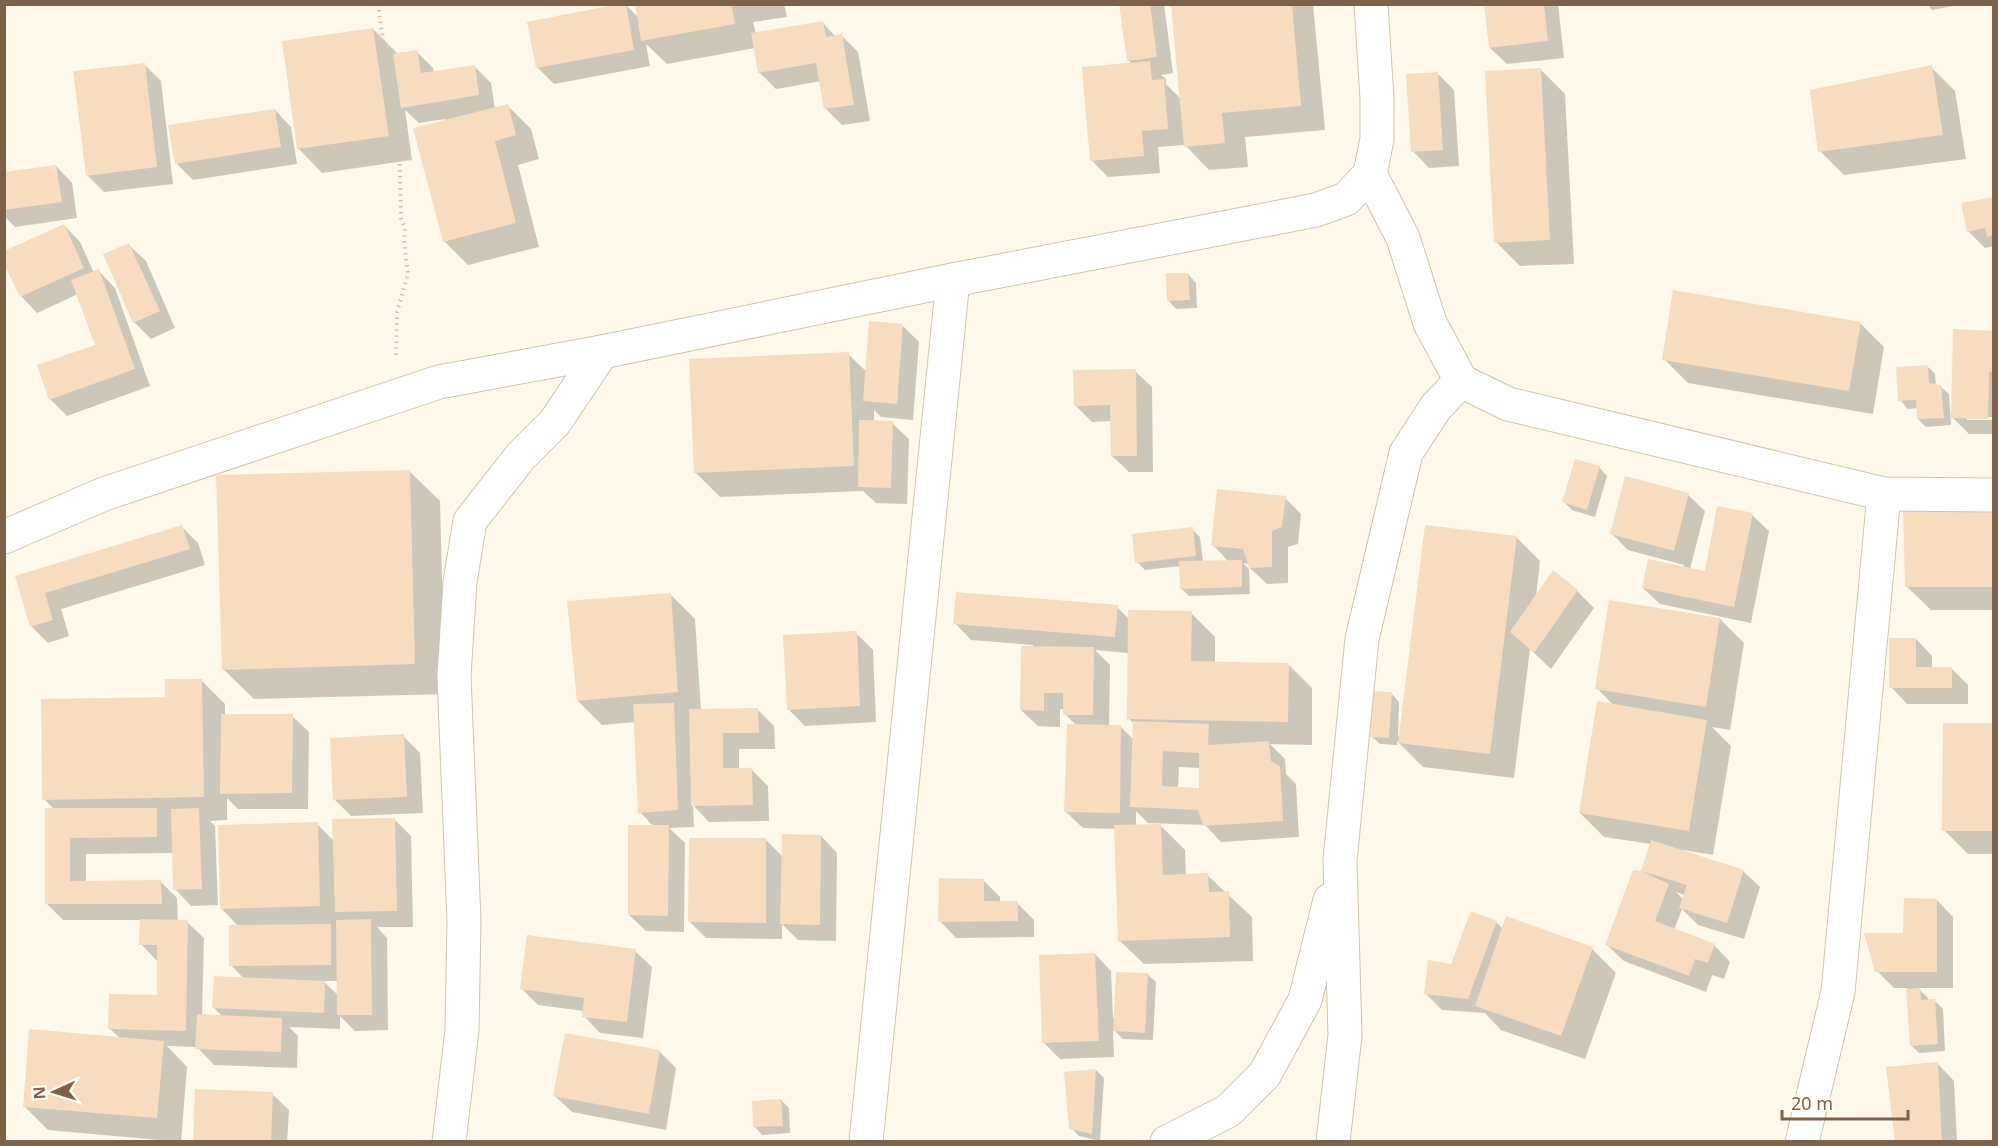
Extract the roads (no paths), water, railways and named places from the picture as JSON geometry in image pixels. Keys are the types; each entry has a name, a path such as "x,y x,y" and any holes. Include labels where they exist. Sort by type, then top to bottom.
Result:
{"street":[{"path":"4,537 104,494 394,399 439,382 602,352 953,280 1316,210 1346,199 1370,174 1377,140 1377,99 1371,4"},
{"path":"1370,174 1403,238 1430,323 1461,381 1508,404 1884,494 1994,495"},
{"path":"866,1142 953,280"},
{"path":"448,1142 462,1030 464,921 454,676 460,582 470,521 521,456 555,422 602,352"},
{"path":"1333,1142 1345,1035 1340,860 1362,639 1406,453 1436,407 1461,381"},
{"path":"1802,1142 1838,993 1884,494"},
{"path":"1167,1142 1228,1111 1265,1074 1305,1000 1340,860"}]}
